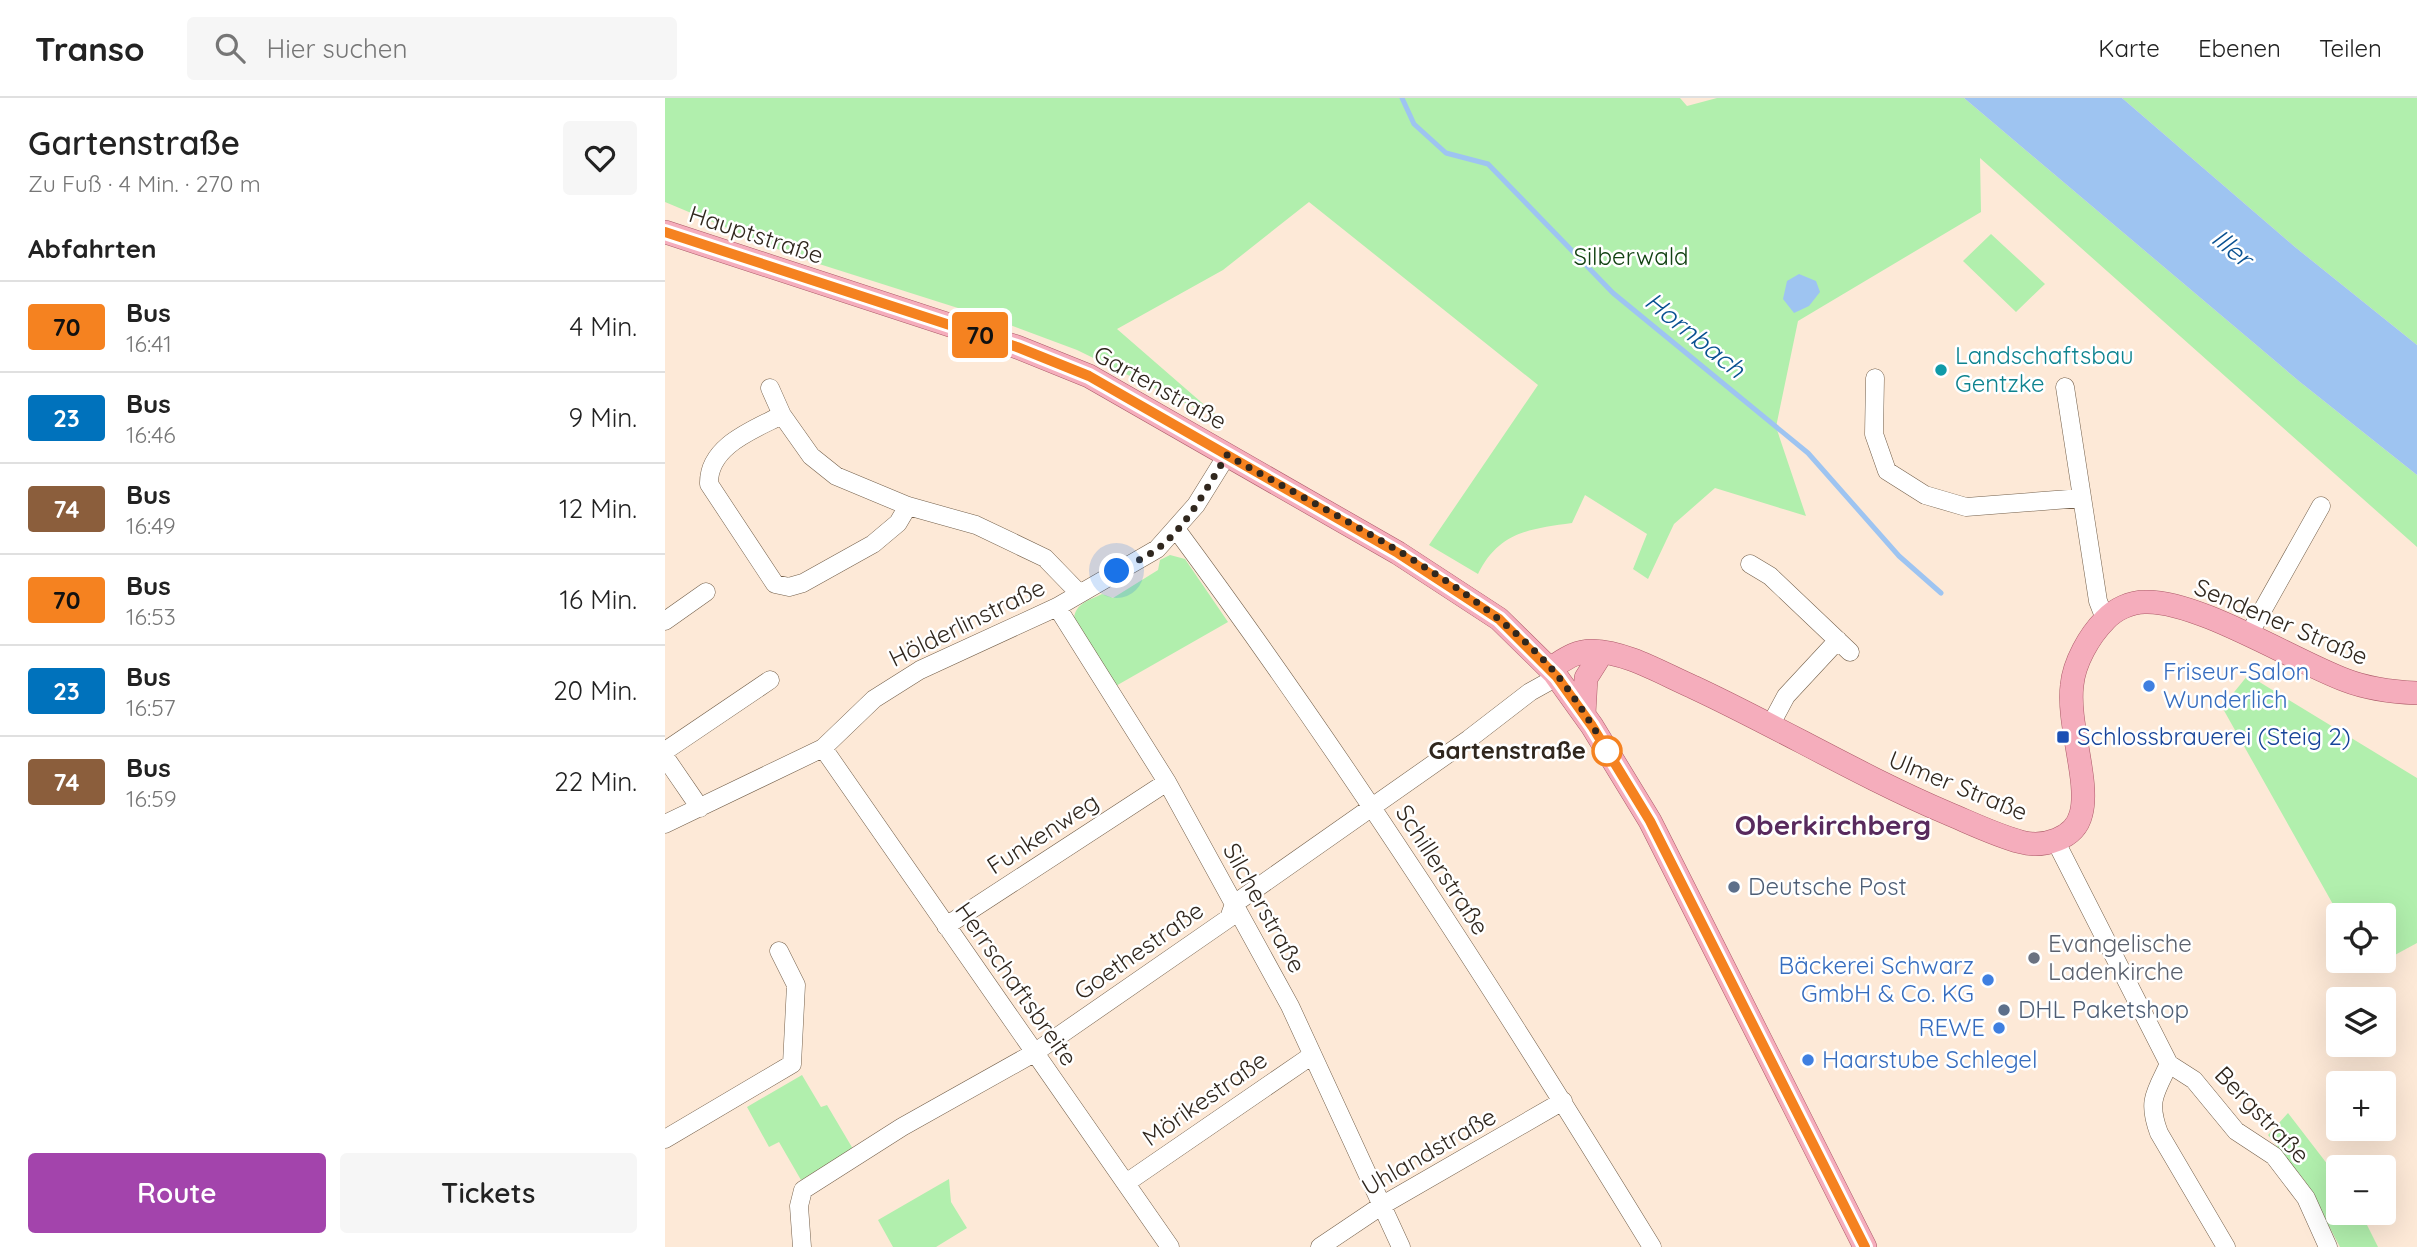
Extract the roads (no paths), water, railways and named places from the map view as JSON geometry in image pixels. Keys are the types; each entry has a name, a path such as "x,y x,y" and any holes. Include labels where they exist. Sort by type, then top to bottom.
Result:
{"main road":[{"name":"Hauptstraße","path":"665,232 830,287"},
{"name":"Gartenstraße","path":"830,287 1017,347 1089,376 1442,580 1499,619 1554,673 1584,714 1650,821 1865,1247"},
{"name":"Sendener Straße","path":"2105,619 2124,606 2145,602 2177,606 2348,681 2391,692 2417,693"},
{"path":"2056,841 2072,831 2081,814 2082,790 2072,725 2072,681 2078,662 2105,619"},
{"name":"Ulmer Straße","path":"1554,673 1573,654 1583,652 1637,662 1771,724 1871,779 1973,824 2023,843 2056,841"},
{"path":"1584,714 1585,678 1608,658"}],"street":[{"path":"1875,378 1874,434 1887,471 1926,495 1966,507 2082,498"},
{"path":"2066,387 2098,601 2105,619"},
{"path":"770,388 782,415 811,456 836,476 908,506 976,525 1045,558 1078,592"},
{"path":"782,415 720,451 708,469 709,484 775,584 789,587 803,583 873,544 892,530 908,506"},
{"name":"Hölderlinstraße","path":"665,824 823,748 874,699 920,670 1057,607 1078,592 1157,549 1196,505 1227,455"},
{"path":"2248,636 2321,506"},
{"name":"Schillerstraße","path":"1177,529 1371,806 1563,1101 1652,1247"},
{"path":"1750,564 1770,576 1844,646 1786,696 1771,724"},
{"path":"665,621 706,592"},
{"name":"Silcherstraße","path":"1057,607 1167,782 1290,1006 1401,1247"},
{"name":"Goethestraße","path":"802,1247 799,1206 803,1190 902,1127 1034,1053 1229,918 1234,904 1469,739 1554,673"},
{"path":"665,751 770,680"},
{"name":"Herrschaftsbreite","path":"823,748 1170,1247"},
{"path":"665,757 700,808"},
{"name":"Funkenweg","path":"946,926 1167,782"},
{"path":"2056,841 2169,1064 2151,1099 2152,1115 2159,1133 2226,1247"},
{"path":"665,1139 792,1064 796,985 779,951"},
{"name":"Mörikestraße","path":"1126,1183 1311,1056"},
{"name":"Bergstraße","path":"2169,1064 2195,1080 2237,1131 2274,1156 2306,1198 2328,1247"},
{"name":"Uhlandstraße","path":"1320,1247 1381,1206 1563,1101"}],"water":[{"name":"Iller","path":"1964,98 2122,98 2295,247 2417,345 2417,475 2300,382"},
{"path":"1799,274 1816,281 1820,292 1809,306 1794,313 1783,299 1787,281"}],"waterway":[{"name":"Hornbach","path":"1402,98 1414,124 1446,153 1488,164 1613,293 1808,453 1899,556 1941,593"}],"place":[{"name":"Landschaftsbau Gentzke","path":"1941,370"},
{"name":"Friseur-Salon Wunderlich","path":"2149,686"},
{"name":"Schlossbrauerei (Steig 2)","path":"2063,737"},
{"name":"Gartenstraße","path":"1607,751"},
{"name":"Deutsche Post","path":"1734,887"},
{"name":"Evangelische Ladenkirche","path":"2034,958"},
{"name":"Bäckerei Schwarz GmbH & Co. KG","path":"1988,980"},
{"name":"DHL Paketshop","path":"2004,1010"},
{"name":"REWE","path":"1999,1028"},
{"name":"Haarstube Schlegel","path":"1808,1060"}],"district":[{"name":"Oberkirchberg","path":"1833,825"}],"park label":[{"name":"Silberwald","path":"1631,257"}]}
